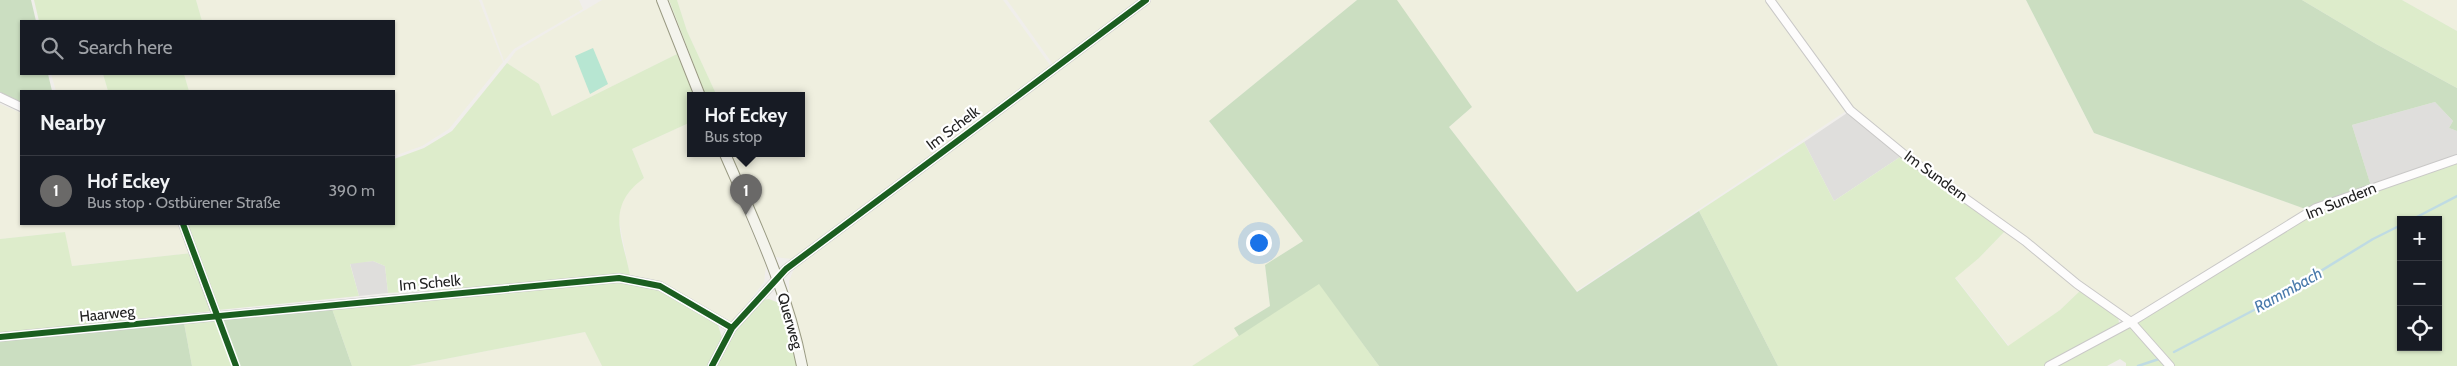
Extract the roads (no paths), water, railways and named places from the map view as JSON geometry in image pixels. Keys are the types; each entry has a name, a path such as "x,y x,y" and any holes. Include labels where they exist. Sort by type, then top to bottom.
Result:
{"street":[{"path":"662,0 698,92"},
{"name":"Im Schelk","path":"712,366 732,328 776,277 1146,0"},
{"name":"Im Sundern","path":"1770,0 1850,110 1906,156 2025,241 2077,284 2131,322"},
{"path":"0,98 20,107"},
{"name":"Querweg","path":"725,157 786,304 802,366"},
{"name":"Im Sundern","path":"2049,366 2131,322 2316,208 2457,159"},
{"path":"183,225 217,316"},
{"name":"Im Schelk","path":"217,316 619,278 660,286 732,328"},
{"name":"Haarweg","path":"0,337 217,316"},
{"path":"2131,322 2170,366"}],"waterway":[{"name":"Rammbach","path":"2419,216 2457,196"},
{"name":"Rammbach","path":"2174,352 2275,299 2373,239 2397,227"},
{"name":"Rammbach","path":"2138,366 2159,359"}],"place":[{"name":"Hof Eckey","path":"746,215"}]}
